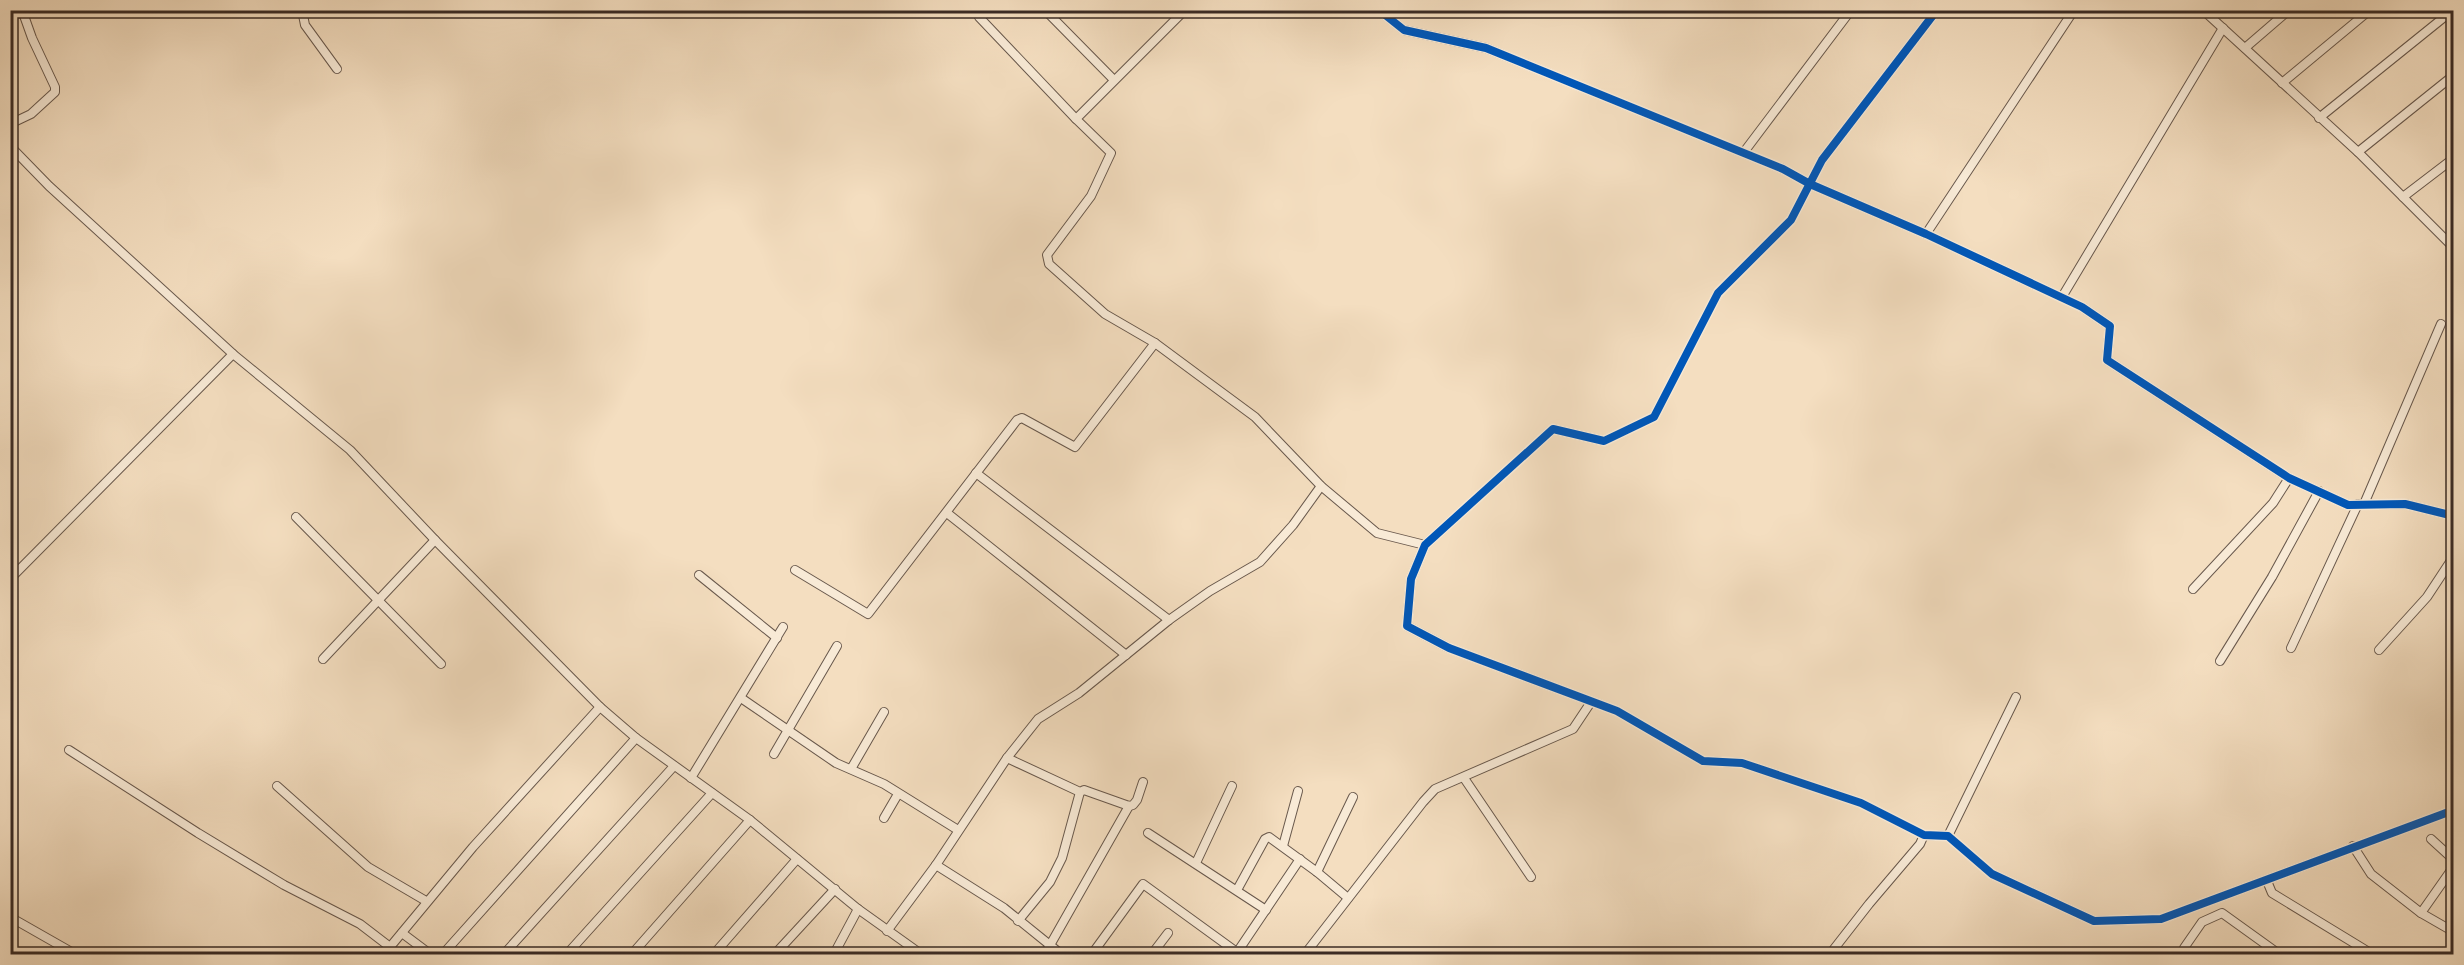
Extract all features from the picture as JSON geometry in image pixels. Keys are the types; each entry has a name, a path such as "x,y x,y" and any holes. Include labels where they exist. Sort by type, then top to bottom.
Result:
{"street":[{"path":"10,124 31,114 55,93 55,87 32,38 22,10"},
{"path":"302,10 305,25 337,69"},
{"path":"1046,10 1114,80"},
{"path":"1076,119 1185,10"},
{"path":"1379,10 1404,30 1486,48 1744,152 2082,307 2110,326 2107,360 2289,478 2348,505 2405,504 2454,516"},
{"path":"1744,152 1851,10"},
{"path":"1937,10 1822,160 1791,220 1718,294 1654,417 1604,441 1553,429 1425,545 1411,579 1407,626 1449,648 1617,711 1702,761 1742,763 1753,766 1861,803 1924,835 1948,837 1992,874 2094,921 2161,919 2454,810"},
{"path":"1926,234 2074,10"},
{"path":"2203,10 2358,152 2452,244"},
{"path":"2245,48 2289,10"},
{"path":"2282,83 2370,10"},
{"path":"2319,118 2453,10"},
{"path":"978,17 1111,153 1091,196 1047,255 1046,259 1049,264 1105,314 1155,343 1255,417 1321,486 1377,533 1425,545"},
{"path":"2062,297 2223,28"},
{"path":"2358,152 2454,75"},
{"path":"10,146 49,186 233,354 350,450 435,540 600,707 636,738 750,820 858,909 921,954"},
{"path":"2403,197 2454,158"},
{"path":"2291,648 2361,504 2441,324"},
{"path":"795,570 868,614 1019,418 1072,447 1077,446 1155,343"},
{"path":"10,579 233,354"},
{"path":"976,473 1169,620"},
{"path":"2193,589 2273,503 2289,478"},
{"path":"887,931 936,865 1007,758 1038,719 1079,693 1169,620 1210,591 1260,562 1293,525 1321,486"},
{"path":"2220,661 2272,577 2319,491"},
{"path":"947,513 1126,655"},
{"path":"296,517 441,664"},
{"path":"323,659 435,540"},
{"path":"2379,650 2427,597 2454,556"},
{"path":"699,575 777,638"},
{"path":"691,778 783,627"},
{"path":"774,754 837,646"},
{"path":"1948,837 2016,697"},
{"path":"741,698 836,763 898,794 958,830"},
{"path":"1305,954 1435,789 1573,729 1591,702"},
{"path":"69,750 198,833 284,885 360,924 390,946 426,902 600,707"},
{"path":"851,769 884,711"},
{"path":"443,954 636,738"},
{"path":"1007,758 1080,792 1084,790 1129,806"},
{"path":"504,954 674,766"},
{"path":"1464,778 1532,878"},
{"path":"1045,954 1129,806 1137,800 1143,782"},
{"path":"277,786 368,867 426,902"},
{"path":"1196,863 1232,786"},
{"path":"1283,846 1298,791"},
{"path":"1018,921 1050,882 1062,858 1080,792"},
{"path":"567,954 712,793"},
{"path":"884,818 898,794"},
{"path":"1317,872 1353,797"},
{"path":"632,954 750,820"},
{"path":"1148,833 1266,910"},
{"path":"1830,954 1920,844 1924,835"},
{"path":"1237,890 1265,839 1271,838 1348,898"},
{"path":"2431,839 2454,860"},
{"path":"2353,846 2371,874 2421,913 2454,932"},
{"path":"714,954 797,859"},
{"path":"1092,954 1143,884 1237,954 1300,859"},
{"path":"936,865 1004,908 1061,954"},
{"path":"2421,913 2454,866"},
{"path":"2267,881 2272,893 2372,954"},
{"path":"775,954 835,889"},
{"path":"834,954 858,909"},
{"path":"2184,948 2202,922 2222,913 2279,954"},
{"path":"10,917 75,954"},
{"path":"402,933 430,954"},
{"path":"1152,954 1168,933"}],"cycle path":[{"path":"1379,10 1404,30 1486,48 1783,169 1810,184 1926,234 2082,307 2110,326 2107,360 2289,478 2348,505 2405,504 2454,516"},
{"path":"1937,10 1822,160 1791,220 1718,293 1654,417 1604,441 1553,429 1425,545 1411,579 1407,626 1449,648 1617,711 1703,761 1742,763 1861,803 1924,835 1948,836 1992,874 2094,921 2161,919 2454,810"}]}
